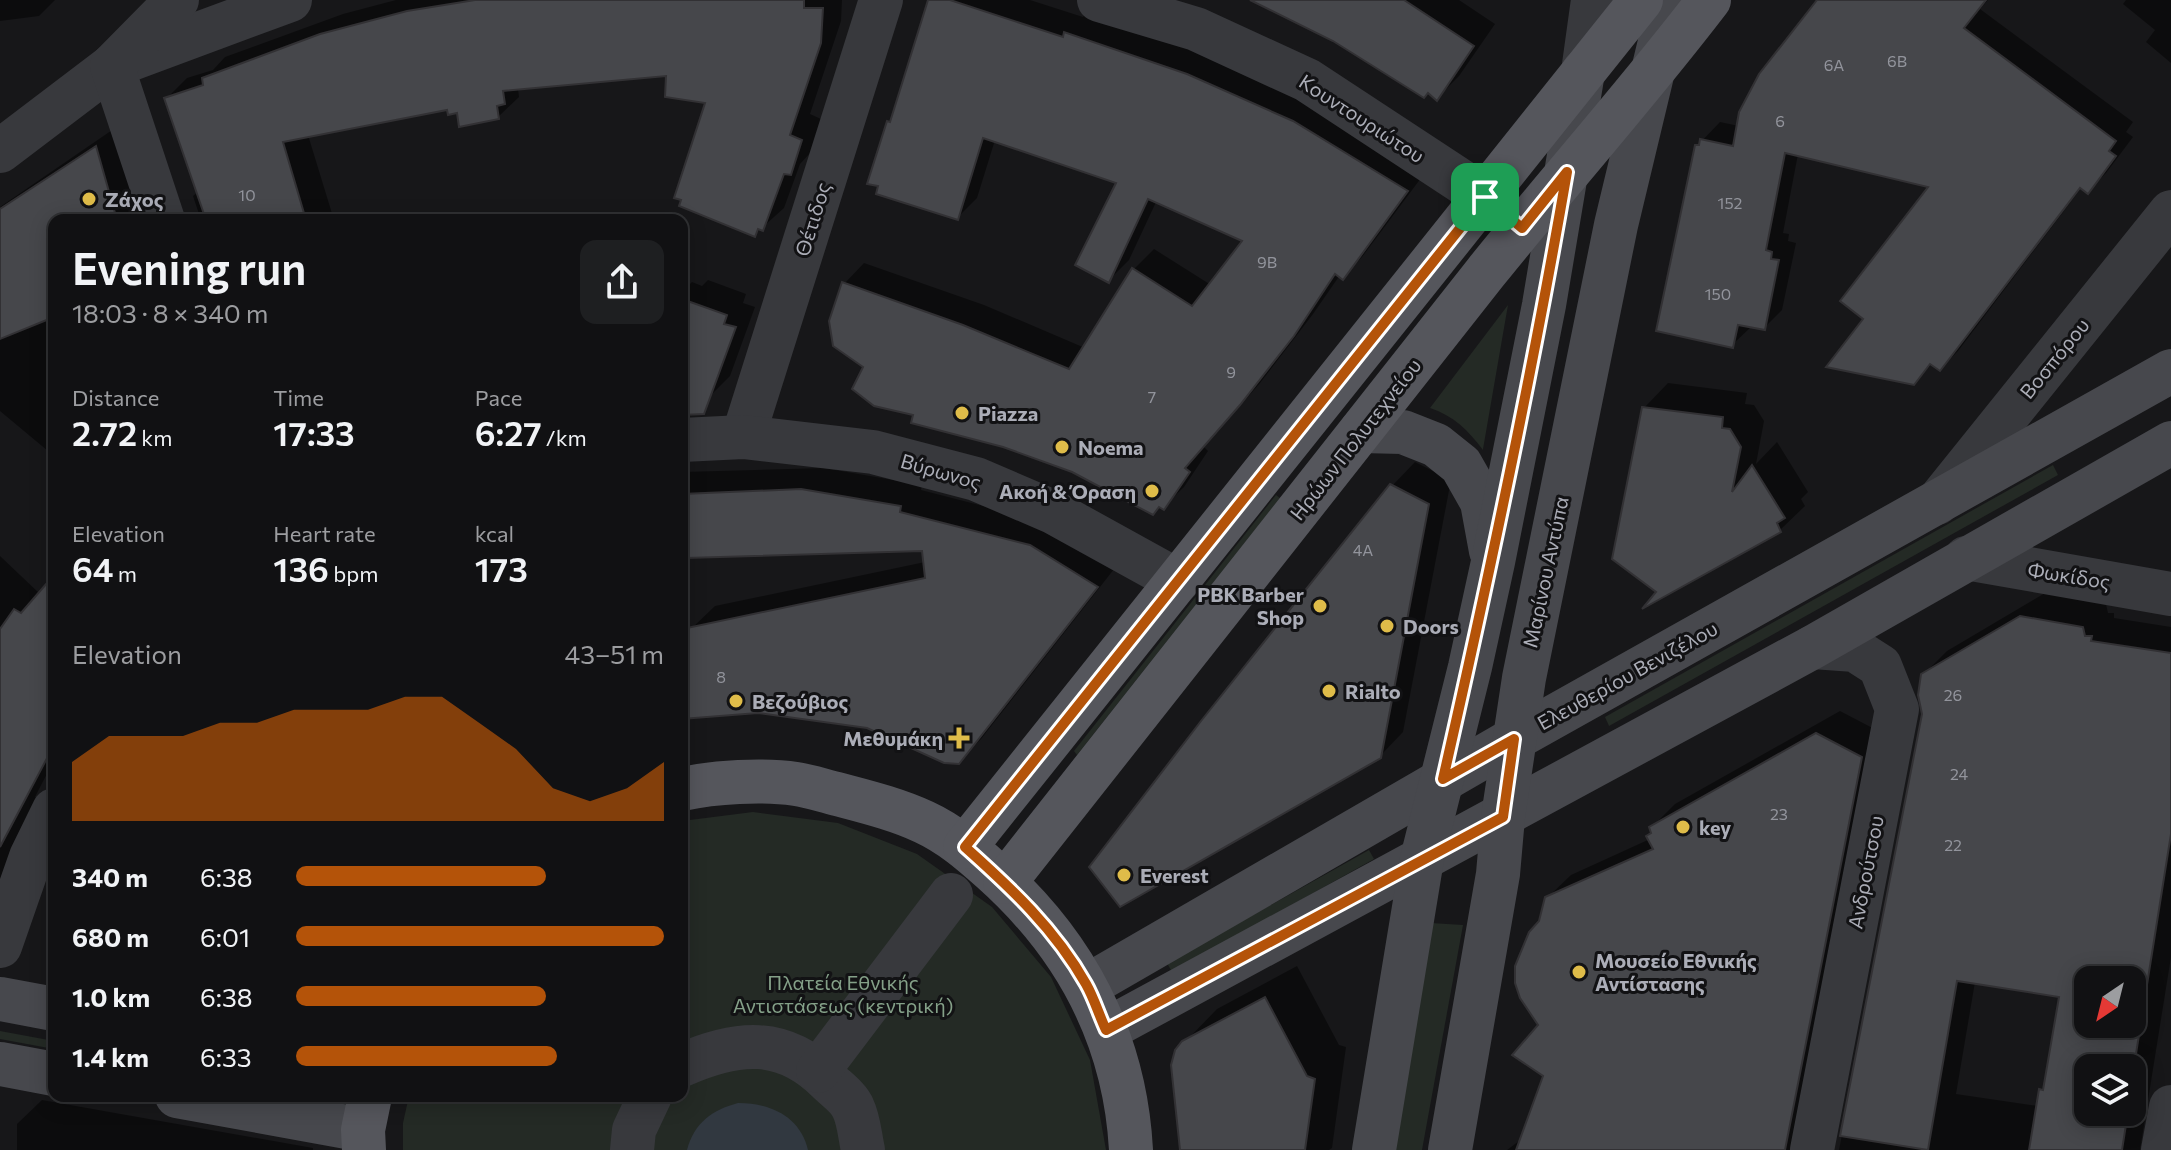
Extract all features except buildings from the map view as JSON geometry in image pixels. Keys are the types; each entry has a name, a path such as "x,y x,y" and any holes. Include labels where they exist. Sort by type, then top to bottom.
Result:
{"main road":[{"path":"965,847 1641,0"},
{"name":"Ηρώων Πολυτεχνείου","path":"1005,882 1522,228 1652,74 1709,0"},
{"path":"688,788 709,783 795,784 879,804 925,822 965,847 1036,914 1065,950 1087,986 1123,1081 1131,1150"}],"street":[{"path":"0,151 112,66 177,0"},
{"path":"112,66 290,0"},
{"name":"Θέτιδος","path":"743,437 881,0"},
{"name":"Κουντουριώτου","path":"1099,0 1196,29 1307,80 1485,197 1522,228"},
{"path":"1374,1150 1422,859 1493,562 1542,314 1593,0"},
{"name":"Μαρίνου Αντύπα","path":"1450,1150 1498,874 1503,817 1524,678 1594,328 1670,0"},
{"path":"112,66 161,214"},
{"path":"0,108 43,119"},
{"name":"Βοσπόρου","path":"1936,503 2171,212"},
{"name":"Ελευθερίου Βενιζέλου","path":"1087,986 1443,779 2171,371"},
{"path":"1361,431 1403,432 1436,445 1461,465 1482,502 1493,562"},
{"name":"Βύρωνος","path":"688,440 743,437 873,452 976,479 1053,512 1178,581"},
{"path":"1106,1030 1813,647 2171,443"},
{"name":"Φωκίδος","path":"1966,558 2171,594"},
{"name":"Ανδρούτσου","path":"1812,1150 1897,709 1880,666 1855,650 1813,647"},
{"path":"0,946 31,857 48,822"},
{"path":"818,1071 951,895"},
{"path":"0,999 48,1008"},
{"path":"688,1062 711,1052 738,1047 785,1050 818,1071 853,1106 863,1150"},
{"path":"0,1064 48,1073"},
{"path":"216,1102 365,1125"},
{"path":"632,1150 634,1130 647,1102"},
{"path":"2163,1150 2171,1107"}],"green space":[{"path":"1508,305 1483,450 1460,424 1430,408"},
{"path":"2053,465 2058,475 1609,726 1605,717"},
{"path":"1276,495 1280,498 1077,755 1074,751"},
{"name":"Πλατεία Εθνικής Αντιστάσεως (κεντρική)","path":"753,812 838,823 917,854 992,907 1051,977 1090,1060 1106,1150 403,1150 403,1123 408,1102 688,1102 688,820"},
{"path":"1369,850 1374,859 1172,972 1167,963"},
{"path":"1431,923 1463,925 1422,1150 1391,1150"},
{"path":"0,1031 48,1040 48,1048 0,1039"}],"shaded area":[{"path":"738,1103 772,1109 791,1120 804,1138 808,1150 687,1150 694,1132 705,1119"}],"place":[{"name":"Ζάχος","path":"89,199"},
{"name":"Piazza","path":"962,413"},
{"name":"Noema","path":"1062,447"},
{"name":"Ακοή & Όραση","path":"1152,491"},
{"name":"PBK Barber Shop","path":"1320,606"},
{"name":"Doors","path":"1387,626"},
{"name":"Rialto","path":"1329,691"},
{"name":"Βεζούβιος","path":"736,701"},
{"name":"Μεθυμάκη","path":"959,738"},
{"name":"key","path":"1683,827"},
{"name":"Everest","path":"1124,875"},
{"name":"Μουσείο Εθνικής Αντίστασης","path":"1579,972"}],"route":[{"path":"1567,172 1493,562 1443,779 1514,739 1503,817 1106,1030 1087,986 1065,950 1005,882 965,847 1485,197 1522,228 1567,172"}]}
